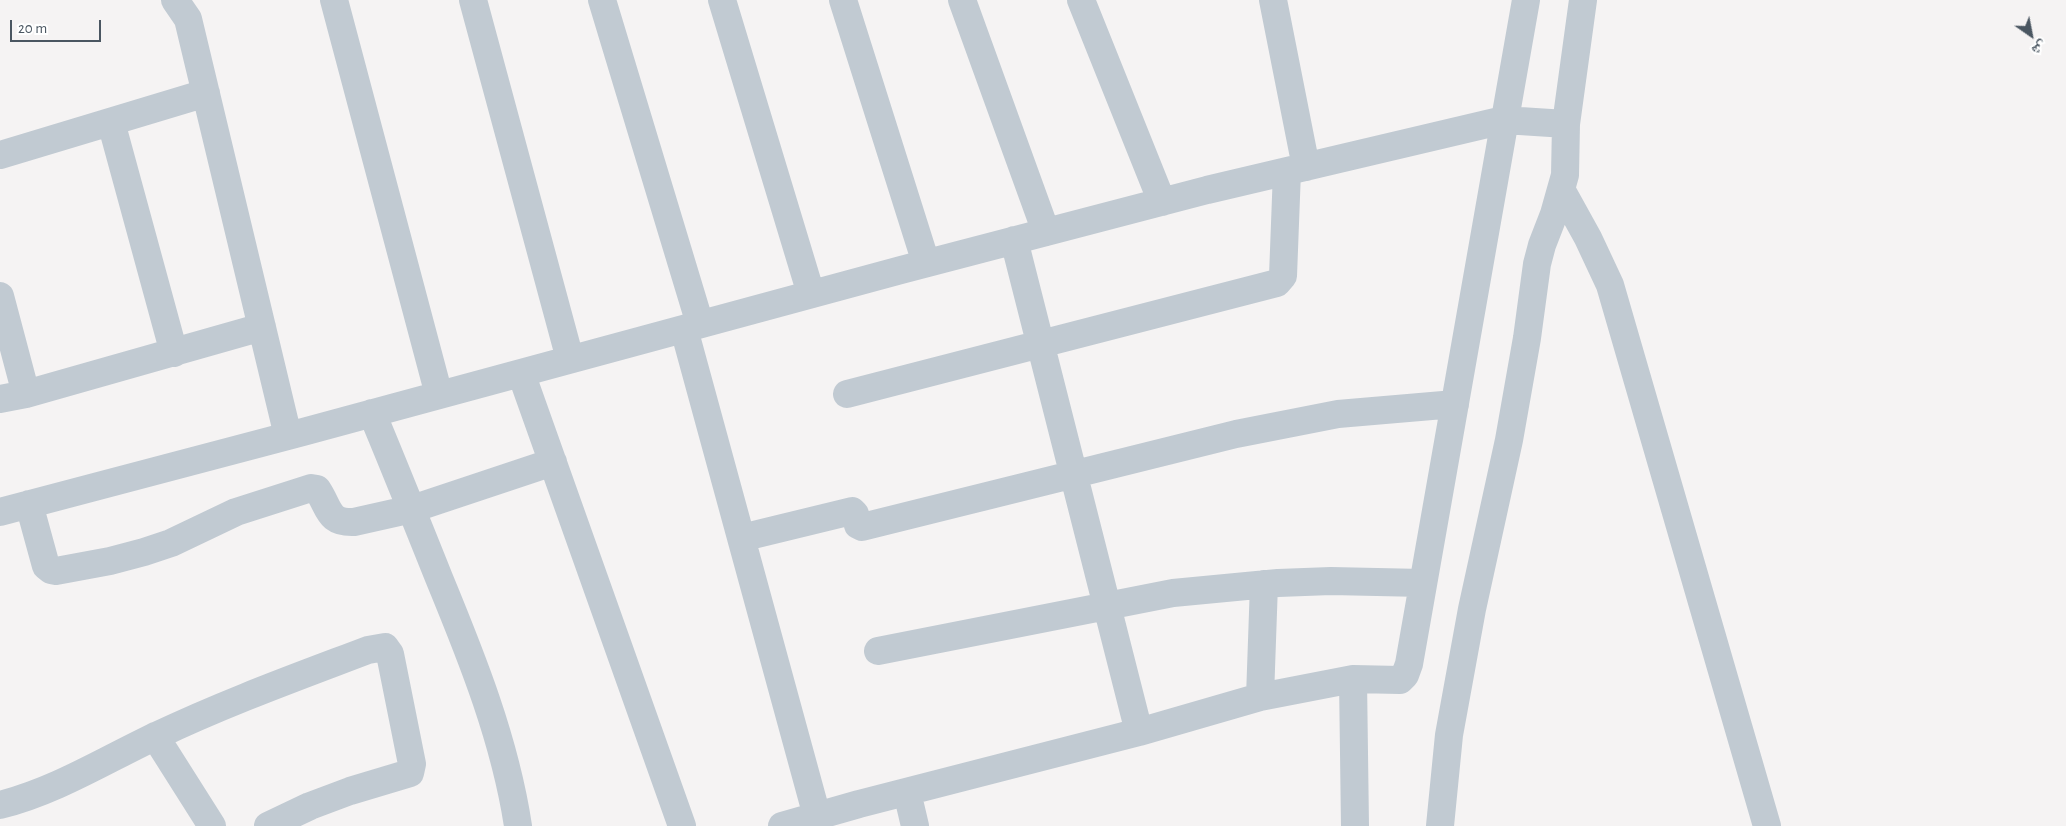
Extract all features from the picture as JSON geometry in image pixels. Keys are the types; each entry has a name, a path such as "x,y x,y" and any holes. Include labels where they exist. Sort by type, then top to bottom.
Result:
{"street":[{"path":"175,0 188,19 288,436"},
{"path":"334,0 439,395"},
{"path":"473,0 570,359"},
{"path":"602,0 692,326 741,538 817,816"},
{"path":"722,0 811,294"},
{"path":"843,0 926,263"},
{"path":"962,0 1046,232"},
{"path":"1082,0 1162,202"},
{"path":"847,394 1276,283 1283,276 1296,169 1273,0"},
{"path":"782,826 1139,732 1260,697 1353,679 1393,681 1403,678 1409,664 1455,404 1511,120 1526,0"},
{"path":"1440,826 1449,735 1472,609 1509,440 1527,338 1537,264 1562,191 1566,160 1558,124 1583,0"},
{"path":"0,155 206,93"},
{"path":"0,512 926,263 1162,202 1511,120 1558,124"},
{"path":"110,122 174,353"},
{"path":"1562,191 1596,253 1610,285 1767,826"},
{"path":"1014,240 1139,732"},
{"path":"0,296 13,397 262,327"},
{"path":"521,373 682,826"},
{"path":"741,538 852,511 855,514 858,525 862,527 1236,434 1347,414 1455,404"},
{"path":"372,413 458,623 498,736 518,826"},
{"path":"29,504 46,566 56,571 110,561 144,552 171,542 236,512 310,488 317,489 334,519 344,523 365,521 412,509 553,462"},
{"path":"878,651 1172,594 1264,584 1331,581 1423,583"},
{"path":"1260,697 1264,584"},
{"path":"0,805 24,799 56,786 155,736 209,712 368,650 385,647 390,654 412,764 410,773 350,790 268,826"},
{"path":"1353,679 1355,826"},
{"path":"155,736 207,824"},
{"path":"907,792 915,826"}]}
